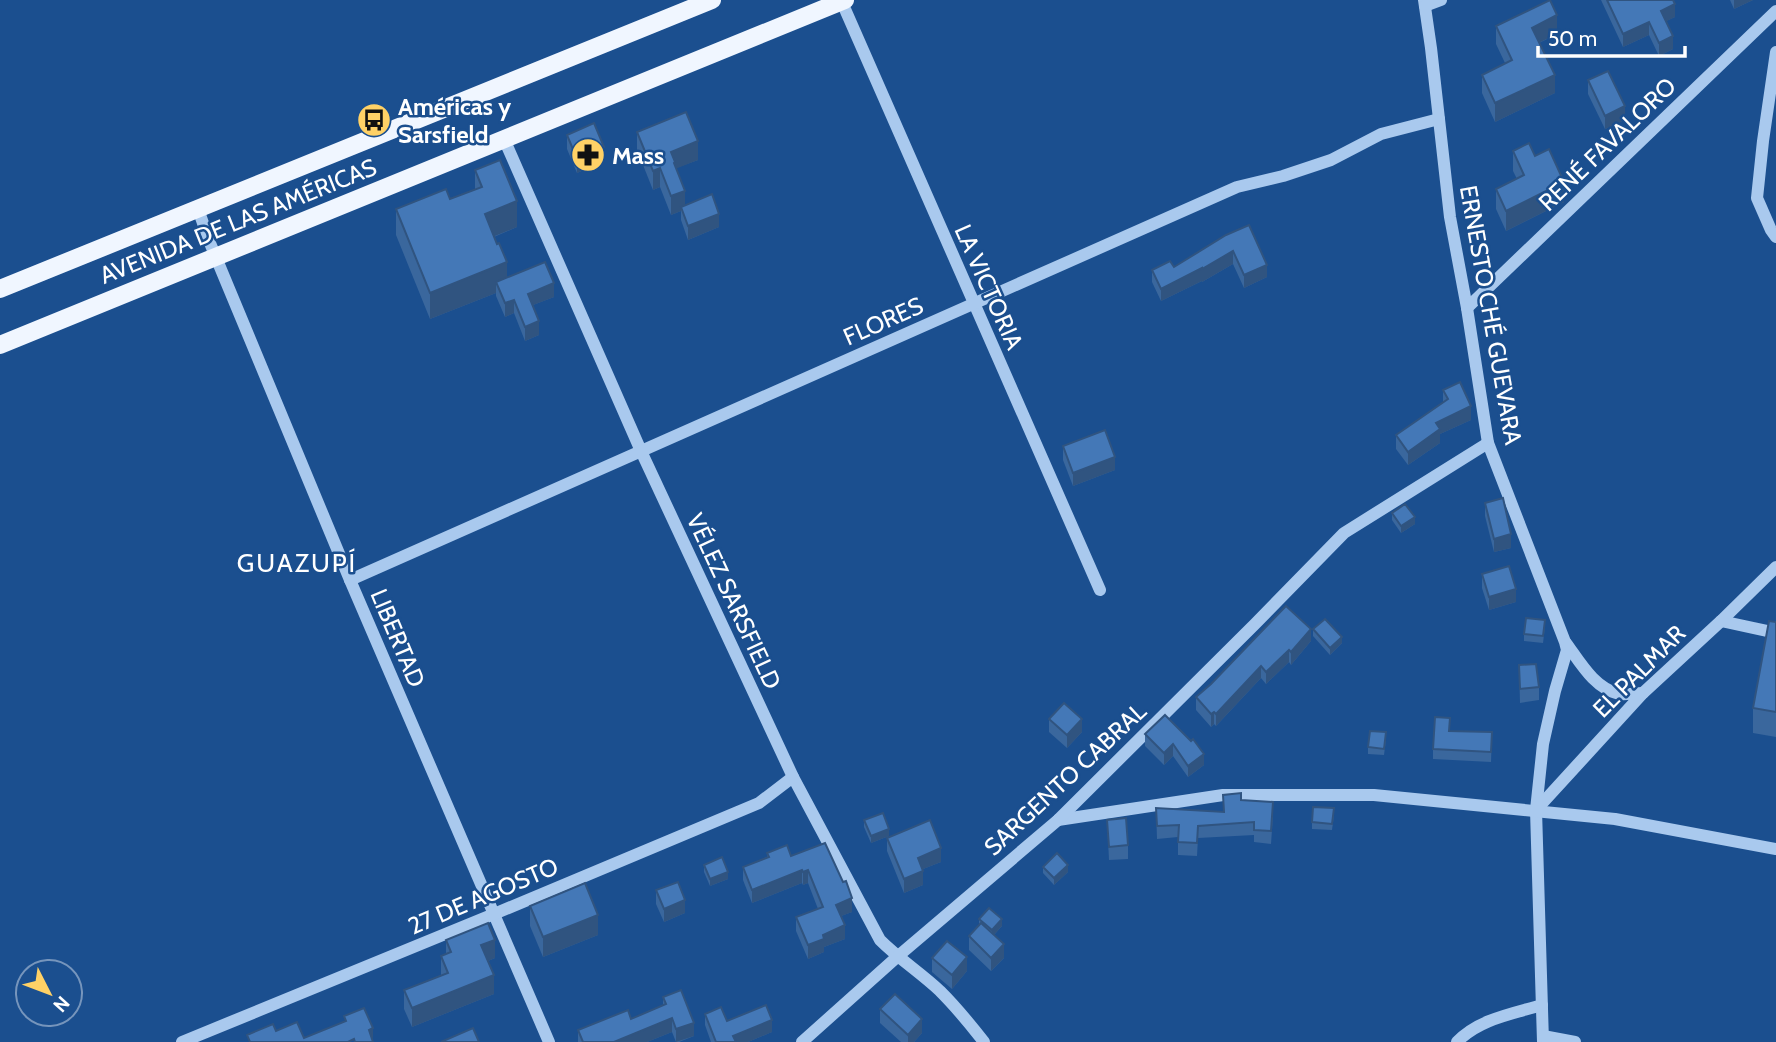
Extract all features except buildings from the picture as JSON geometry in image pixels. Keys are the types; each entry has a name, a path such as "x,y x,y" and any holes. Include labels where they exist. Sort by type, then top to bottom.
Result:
{"main road":[{"name":"AVENIDA DE LAS AMÉRICAS","path":"0,289 712,0"},
{"name":"AVENIDA DE LAS AMÉRICAS","path":"0,345 842,0"}],"street":[{"name":"LA VICTORIA","path":"842,0 1100,590"},
{"path":"1424,3 1441,0"},
{"name":"ERNESTO CHÉ GUEVARA","path":"1424,3 1450,217 1488,443 1565,642"},
{"name":"RENÉ FAVALORO","path":"1467,308 1776,11"},
{"path":"1776,52 1757,198 1770,230 1776,237"},
{"name":"FLORES","path":"350,580 1237,187 1283,176 1331,160 1381,134 1439,118"},
{"name":"VÉLEZ SARSFIELD","path":"504,139 641,451 793,777 880,940 939,990 984,1042"},
{"name":"LIBERTAD","path":"198,209 350,580 550,1042"},
{"name":"SARGENTO CABRAL","path":"802,1042 1058,820 1343,533 1488,443"},
{"name":"EL PALMAR","path":"1536,810 1643,693 1776,567"},
{"path":"1721,621 1776,633"},
{"path":"1565,642 1591,677 1604,687 1620,694 1643,693"},
{"path":"1565,642 1567,650 1543,744 1536,810 1543,1039 1575,1042"},
{"name":"27 DE AGOSTO","path":"183,1042 759,803 793,777"},
{"path":"1058,820 1223,795 1374,795 1615,819 1776,849"},
{"path":"1457,1042 1483,1022 1542,1005"}],"place":[{"name":"Américas y Sarsfield","path":"374,120"},
{"name":"Mass","path":"588,155"}],"district":[{"name":"GUAZUPÍ","path":"297,563"}]}
